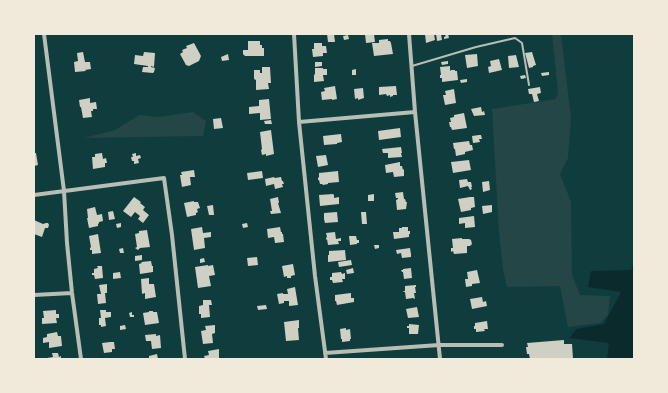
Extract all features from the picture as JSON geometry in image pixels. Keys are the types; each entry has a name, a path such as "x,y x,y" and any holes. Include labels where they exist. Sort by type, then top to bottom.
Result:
{"street":[{"path":"44,34 64,191 72,293 81,359"},
{"path":"294,34 299,122 314,269 326,359"},
{"path":"409,34 415,112 440,359"},
{"path":"299,122 415,112"},
{"path":"34,195 164,178 172,235 185,359"},
{"path":"34,295 72,293"},
{"path":"326,353 439,345 502,345"}],"lane":[{"path":"412,66 476,47 515,38 522,43 529,85"}],"shaded area":[{"path":"552,34 561,34 571,118 568,158 560,174 571,202 572,275 580,295 610,296 608,315 600,323 568,327 560,286 507,287 503,270 499,231 492,109 556,99 558,92"},
{"path":"193,112 206,121 203,136 84,138 115,130 139,115 159,117"},
{"path":"634,262 634,359 607,359 609,343 569,338 577,329 604,324 621,292 588,287 591,271 631,270"}],"building":[{"path":"327,34 334,34 335,42 328,42"},
{"path":"365,34 374,34 375,42 366,43"},
{"path":"425,34 434,34 435,40 426,43"},
{"path":"436,34 441,34 442,40 437,41"},
{"path":"448,34 449,38 444,39 446,36 445,35"},
{"path":"348,35 349,39 344,40 343,36"},
{"path":"388,39 391,43 393,54 374,56 372,43 379,43 379,40"},
{"path":"248,41 260,41 260,45 264,48 264,56 245,56 243,54 243,50 248,50"},
{"path":"194,43 201,56 199,61 189,66 186,65 180,54 183,52 182,50 187,48 186,46"},
{"path":"314,43 322,43 322,46 326,46 327,53 323,53 323,56 313,57 312,49 314,49"},
{"path":"83,52 85,62 90,62 91,69 75,72 74,62 78,61 77,53"},
{"path":"144,52 155,53 154,67 151,66 155,68 153,73 142,72 143,67 148,66 134,64 135,55 143,56"},
{"path":"532,52 536,65 529,68 525,53"},
{"path":"228,54 229,60 222,61 221,57"},
{"path":"477,54 478,66 467,68 465,55"},
{"path":"516,55 519,67 509,68 508,56"},
{"path":"499,59 502,70 489,73 488,67 491,66 490,61"},
{"path":"448,61 448,64 442,65 441,62"},
{"path":"315,62 322,62 322,66 315,67"},
{"path":"450,66 450,71 457,71 458,80 442,82 442,78 440,78 440,67"},
{"path":"262,67 270,67 271,83 268,83 269,89 256,90 254,70 260,70 260,73 262,73"},
{"path":"315,68 327,69 327,75 323,75 324,81 314,82"},
{"path":"356,69 356,75 352,75 352,70"},
{"path":"549,72 549,75 542,76 541,73"},
{"path":"525,75 526,78 521,79 520,76"},
{"path":"467,79 467,82 461,83 460,80"},
{"path":"335,86 337,99 322,100 321,92 325,91 324,88"},
{"path":"396,86 397,95 390,97 390,95 387,96 386,94 379,95 379,87"},
{"path":"540,87 541,93 537,94 539,101 534,102 532,94 529,94 528,89"},
{"path":"363,88 364,98 358,100 358,98 355,99 354,89"},
{"path":"454,89 456,103 445,105 443,95 446,95 445,91"},
{"path":"90,98 90,103 96,102 97,109 93,109 93,111 91,111 92,117 83,118 79,100"},
{"path":"269,99 271,119 260,120 260,113 249,114 249,107 259,106 259,100"},
{"path":"481,107 482,112 484,111 485,115 474,116 471,109"},
{"path":"464,113 467,128 452,130 449,122 451,122 450,118 454,117 454,115"},
{"path":"221,118 223,128 214,129 213,119"},
{"path":"271,120 272,124 265,124 264,121"},
{"path":"400,128 401,137 379,140 378,131"},
{"path":"271,130 274,154 266,156 266,154 262,155 260,132"},
{"path":"341,134 342,142 324,145 323,136"},
{"path":"481,135 482,139 479,139 480,142 473,143 472,136"},
{"path":"469,141 473,150 456,156 453,143"},
{"path":"401,147 402,157 388,158 388,153 383,153 382,149"},
{"path":"34,153 36,153 38,165 34,166"},
{"path":"102,153 103,159 106,158 107,163 105,163 105,167 93,169 92,157 95,157 95,154"},
{"path":"136,153 136,156 140,155 141,158 138,159 139,163 134,164 131,157 133,157 132,154"},
{"path":"326,155 328,165 318,167 316,156"},
{"path":"469,160 471,170 453,173 451,162"},
{"path":"400,162 400,166 402,166 403,170 404,169 404,176 394,177 393,172 386,173 385,165"},
{"path":"194,170 195,177 190,177 191,185 182,187 181,172"},
{"path":"262,171 263,178 248,180 247,173"},
{"path":"338,171 339,182 323,185 320,184 318,180 319,173"},
{"path":"281,177 284,184 282,184 283,187 275,189 274,184 266,186 265,179"},
{"path":"467,179 468,182 471,182 472,189 470,190 468,186 460,188 459,180"},
{"path":"489,181 490,190 483,192 482,182"},
{"path":"403,192 404,199 407,202 406,209 397,210 396,200 398,198 396,198 395,193"},
{"path":"333,194 334,198 339,197 339,204 320,206 319,195"},
{"path":"374,194 374,201 368,201 368,195"},
{"path":"134,197 141,202 140,203 145,207 143,210 149,215 143,223 138,219 140,216 135,212 131,217 123,211"},
{"path":"278,197 281,213 271,214 270,199"},
{"path":"474,197 475,207 471,208 471,210 461,212 458,199"},
{"path":"194,201 198,202 200,208 197,209 198,212 196,215 187,217 184,203"},
{"path":"213,205 214,215 209,215 207,206"},
{"path":"492,205 492,212 483,214 482,206"},
{"path":"95,207 97,215 102,214 103,221 99,222 98,226 89,228 87,209"},
{"path":"113,211 115,219 109,220 108,212"},
{"path":"337,212 338,222 325,223 324,213"},
{"path":"361,212 366,212 367,224 362,224"},
{"path":"474,216 475,227 465,228 465,223 459,224 459,218"},
{"path":"34,220 43,224 48,223 49,225 48,228 45,228 42,237 34,234"},
{"path":"121,223 121,227 117,228 116,224"},
{"path":"247,223 248,227 243,228 242,224"},
{"path":"202,227 203,233 211,232 211,237 204,238 205,248 194,250 191,229"},
{"path":"280,227 284,242 275,243 274,237 268,238 267,229"},
{"path":"408,227 408,231 410,231 409,237 394,239 393,232 399,232 399,228"},
{"path":"147,230 150,247 140,248 138,250 135,248 137,247 135,234 139,233 139,231"},
{"path":"335,232 336,239 341,238 341,241 338,241 339,244 328,245 326,233"},
{"path":"98,234 101,253 92,254 92,250 90,250 91,247 89,236"},
{"path":"349,236 356,236 359,243 350,245"},
{"path":"462,238 471,240 472,244 467,246 467,253 454,254 453,251 451,252 451,248 453,248 452,239"},
{"path":"374,245 379,245 379,248 375,249"},
{"path":"123,248 124,253 120,253 119,249"},
{"path":"410,248 411,257 402,258 401,253 397,254 396,250"},
{"path":"345,250 346,260 328,262 329,251"},
{"path":"142,255 142,260 135,261 135,256"},
{"path":"257,257 258,265 248,266 247,258"},
{"path":"204,258 205,262 200,263 200,259"},
{"path":"351,260 352,265 339,267 338,262"},
{"path":"151,261 153,272 140,274 139,264 142,263 141,262"},
{"path":"293,264 295,275 291,276 291,278 287,278 287,276 284,277 282,266"},
{"path":"213,265 215,275 209,276 211,286 198,288 195,267"},
{"path":"97,266 102,266 103,278 95,279 94,275 92,275 92,273 94,273 94,269 98,268"},
{"path":"353,268 354,273 347,274 346,270"},
{"path":"411,268 412,278 404,279 403,272 401,270"},
{"path":"477,270 480,283 472,284 472,286 466,287 465,279 468,279 467,272"},
{"path":"120,272 121,278 113,279 113,273"},
{"path":"341,272 342,274 345,273 345,279 342,279 343,282 333,283 332,280 330,280 332,273"},
{"path":"149,278 149,284 154,284 156,297 145,299 145,293 142,294 141,279"},
{"path":"107,284 107,293 105,293 106,303 98,304 97,294 101,294 99,285"},
{"path":"416,285 416,293 414,293 415,299 406,299 405,292 403,291 405,291 405,286"},
{"path":"295,287 298,305 289,306 289,301 284,301 284,303 279,304 277,294 288,294 287,289"},
{"path":"351,293 351,298 354,298 354,302 337,305 335,295"},
{"path":"482,297 483,302 486,301 487,306 472,309 470,299"},
{"path":"203,300 211,300 212,305 209,305 210,317 201,318 201,314 199,314 199,306 203,305"},
{"path":"266,305 267,309 258,310 257,306"},
{"path":"417,307 419,317 408,318 406,309"},
{"path":"56,310 56,314 59,314 59,318 56,318 57,323 42,324 42,318 44,318 43,311"},
{"path":"100,310 111,312 111,317 105,318 106,326 101,327 101,325 99,325 99,318 101,318"},
{"path":"149,311 157,312 159,323 145,325 143,313"},
{"path":"132,312 134,317 130,317 129,313"},
{"path":"299,320 299,340 286,341 284,322"},
{"path":"487,321 488,329 484,329 485,331 476,332 476,329 474,329 475,323"},
{"path":"409,324 419,325 418,334 409,334 409,328 407,328 407,326 409,326"},
{"path":"125,325 126,329 120,330 120,326"},
{"path":"215,325 215,333 212,334 213,343 203,344 201,331 206,330 205,326"},
{"path":"346,328 346,330 350,329 351,339 350,341 342,342 340,329"},
{"path":"57,332 58,336 61,336 62,346 49,348 49,342 43,343 43,338 47,337 47,334"},
{"path":"156,334 156,336 160,335 161,348 152,349 151,341 146,341 145,335"},
{"path":"564,340 564,344 572,344 573,359 530,359 529,354 527,354 527,343"},
{"path":"114,342 115,349 112,349 112,352 104,353 102,343"},
{"path":"219,349 219,359 205,359 204,356 209,355 208,351"},
{"path":"52,353 58,353 59,357 61,356 61,359 47,359 53,357"},
{"path":"157,354 158,359 149,359 149,356"}]}
